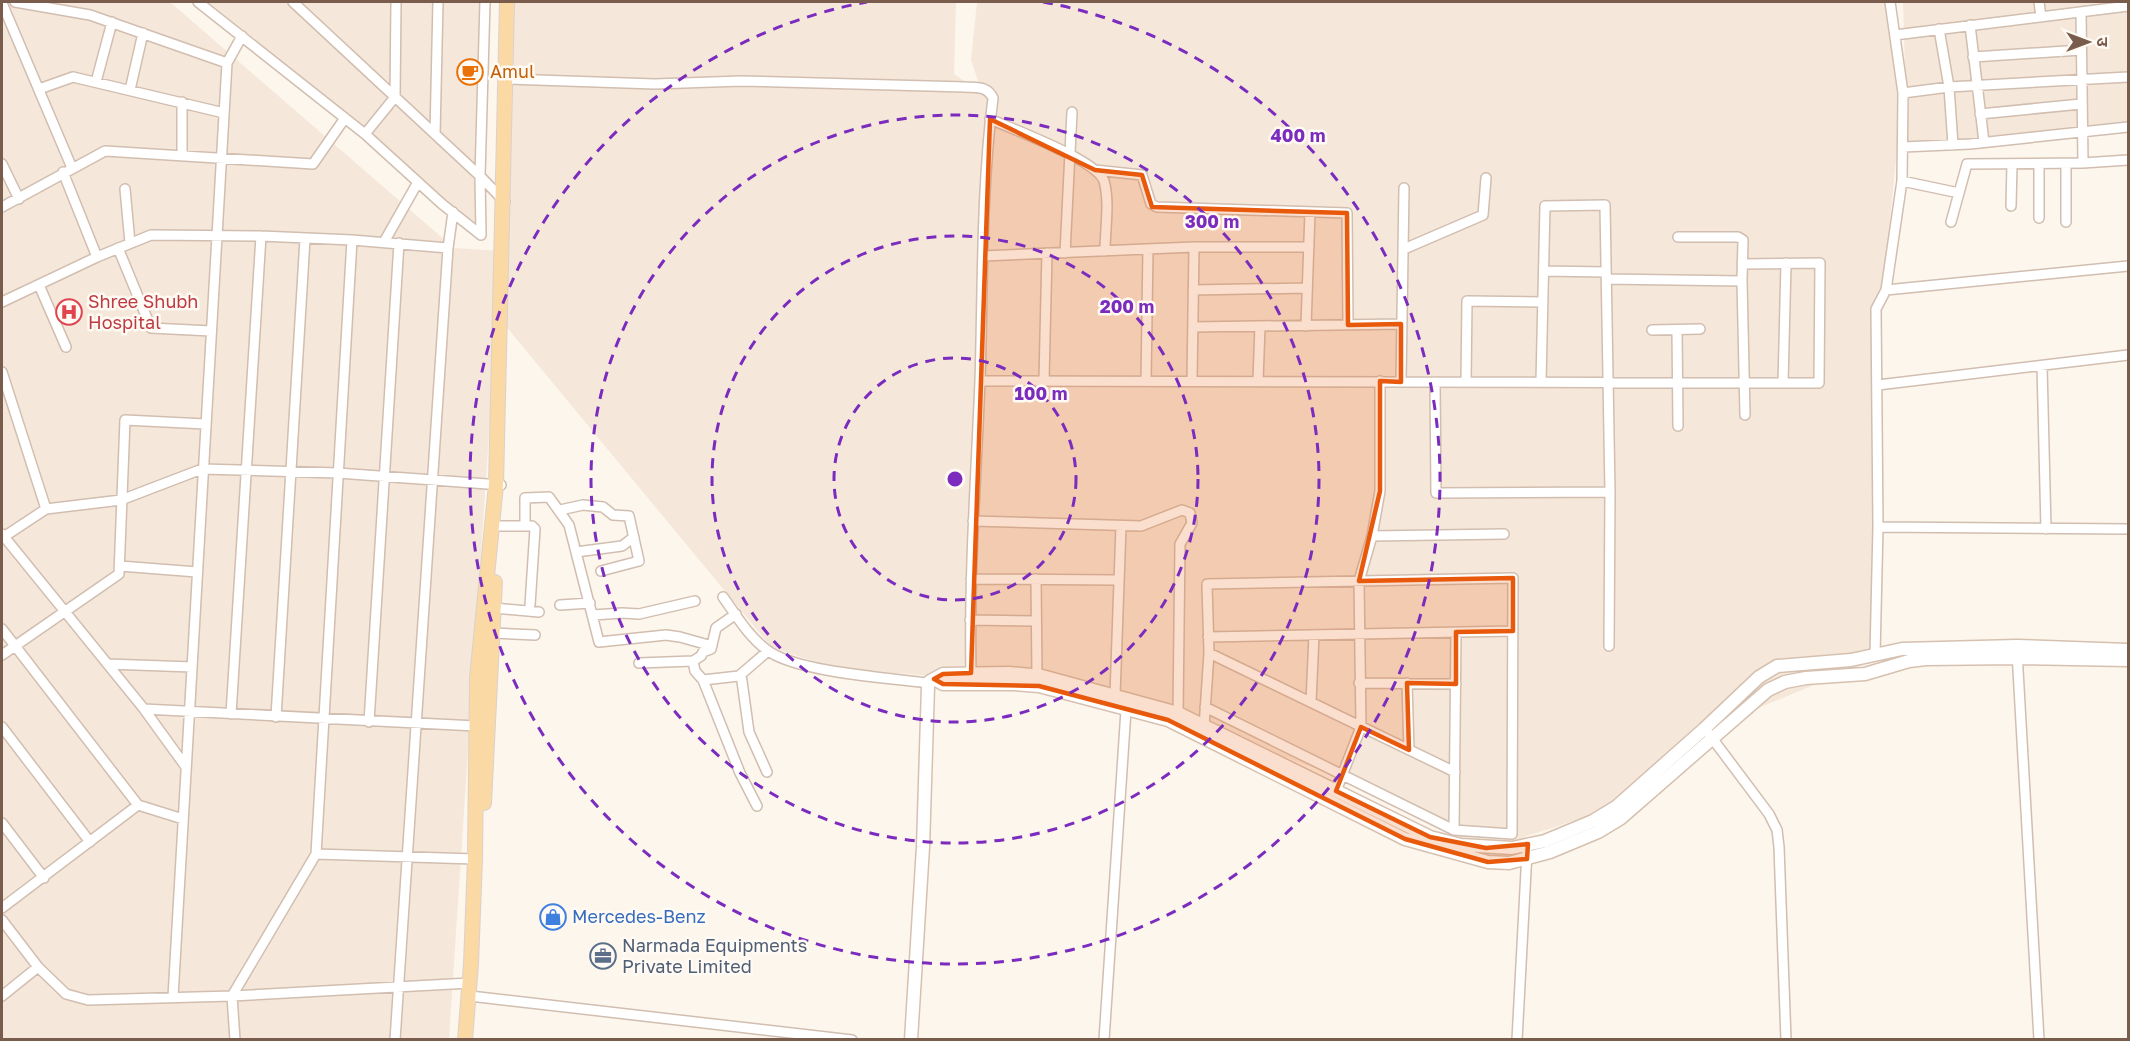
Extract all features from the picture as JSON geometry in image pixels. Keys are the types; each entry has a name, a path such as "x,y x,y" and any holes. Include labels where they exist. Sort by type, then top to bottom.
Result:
{"main road":[{"path":"465,1040 472,992 499,526 507,2"},
{"path":"507,79 511,2"},
{"path":"471,1040 477,678 499,485"}],"street":[{"path":"15,2 90,15 227,63"},
{"path":"198,2 365,134 481,235 480,176 485,2"},
{"path":"293,2 505,202"},
{"path":"365,134 395,97 396,2"},
{"path":"435,134 438,2"},
{"path":"1875,654 1878,527 1876,309 1886,290 1902,181 1903,147 1903,93 1890,2"},
{"path":"2039,2 2041,17"},
{"path":"2,3 72,168"},
{"path":"1895,34 2128,6"},
{"path":"2081,12 2083,163"},
{"path":"96,82 112,22"},
{"path":"1970,26 1984,142"},
{"path":"1939,29 1948,87 1953,145"},
{"path":"130,90 143,33"},
{"path":"173,997 227,63 242,36"},
{"path":"1973,57 2081,50"},
{"path":"39,89 73,77 224,113"},
{"path":"1903,93 1948,87 2128,77"},
{"path":"507,79 655,84 751,81 984,88 989,91 993,98 983,256 971,579 971,673"},
{"path":"182,102 182,155"},
{"path":"1980,114 2081,104"},
{"path":"1065,253 1072,112"},
{"path":"2,207 105,151 313,164 345,118"},
{"path":"990,119 1070,154 1095,170 1103,179 1106,196 1105,251"},
{"path":"1903,147 1970,144 2128,127"},
{"path":"1951,222 1967,164 1970,144"},
{"path":"1967,164 2066,164 2128,160"},
{"path":"2,164 19,199"},
{"path":"2011,206 2012,164"},
{"path":"2038,218 2039,164"},
{"path":"2066,164 2066,222"},
{"path":"1095,170 1142,175 1151,204 1158,207 1347,213 1348,325"},
{"path":"63,172 97,256"},
{"path":"1404,249 1483,215 1486,178"},
{"path":"1902,181 1959,193"},
{"path":"384,242 418,182"},
{"path":"1401,382 1404,188"},
{"path":"126,189 130,243"},
{"path":"1541,382 1545,206 1605,205 1610,492 1609,646"},
{"path":"395,1040 448,248 453,212"},
{"path":"1306,326 1310,212"},
{"path":"2,302 97,256 151,235 261,236 384,242 448,248"},
{"path":"231,714 261,236"},
{"path":"1678,237 1741,238 1743,244 1745,415"},
{"path":"276,717 305,239"},
{"path":"234,1040 232,996 316,854 352,240"},
{"path":"369,722 399,243"},
{"path":"983,256 1194,247 1309,247"},
{"path":"1192,381 1194,247"},
{"path":"118,248 151,328 211,331"},
{"path":"1146,381 1148,249"},
{"path":"1044,380 1047,254"},
{"path":"1783,383 1786,263"},
{"path":"980,381 1819,383 1820,263 1742,264"},
{"path":"1886,290 2128,266"},
{"path":"1544,271 1742,281"},
{"path":"39,285 66,347"},
{"path":"1193,290 1307,288"},
{"path":"1466,382 1467,302 1543,302"},
{"path":"1193,327 1401,324"},
{"path":"1258,381 1260,326"},
{"path":"1652,330 1700,329"},
{"path":"1677,330 1678,426"},
{"path":"1878,385 2128,355"},
{"path":"2042,366 2046,529"},
{"path":"2,372 46,510"},
{"path":"1336,791 1361,727 1359,581 1372,536 1380,491 1380,381"},
{"path":"1435,382 1436,493 1610,492"},
{"path":"2,655 119,574 125,420 205,424"},
{"path":"186,767 108,664 2,537 46,510 121,500 202,469 338,474 499,485"},
{"path":"525,526 525,498 549,497 560,510 569,525 599,642 666,635 712,646"},
{"path":"560,510 584,505 603,507 614,515 628,515 639,561 601,571"},
{"path":"973,521 1141,526 1186,510 1192,518 1192,523 1180,544 1178,713"},
{"path":"499,526 532,526 535,529 530,605"},
{"path":"1115,695 1120,526"},
{"path":"1878,527 2128,529"},
{"path":"1372,536 1504,534"},
{"path":"576,552 622,546 634,537"},
{"path":"120,566 197,572"},
{"path":"1204,727 1205,706 1209,653 1207,584 1513,578 1512,834 1454,830 1205,706"},
{"path":"971,579 1119,580"},
{"path":"1036,579 1037,676"},
{"path":"723,597 748,632 768,651 795,664 943,684 1039,686 1180,724 1405,839 1488,861 1509,863 1550,852 1598,832 1621,818 1708,734 1759,677 1777,666 1851,660 1902,650 2017,652 2128,650"},
{"path":"593,615 639,614 695,600"},
{"path":"560,605 590,603"},
{"path":"494,608 539,612"},
{"path":"639,663 693,661 712,646 716,628 736,614"},
{"path":"970,620 1035,621"},
{"path":"2,629 138,805 183,819"},
{"path":"1208,637 1513,631"},
{"path":"1454,830 1456,632"},
{"path":"492,633 535,635"},
{"path":"1311,702 1314,635"},
{"path":"703,680 741,674 768,651"},
{"path":"2017,652 2039,1040"},
{"path":"931,681 943,674 1009,673 1037,676 1178,713 1430,837 1461,846 1512,849 1545,841 1593,821 1616,807 1708,734 1768,690 1785,682 1865,674 1909,661 2017,652 2128,660"},
{"path":"1209,653 1455,772"},
{"path":"693,661 695,671 703,680 740,773 757,806"},
{"path":"108,664 192,667"},
{"path":"741,674 749,732 767,772"},
{"path":"911,1040 931,681"},
{"path":"1359,683 1456,684"},
{"path":"1407,683 1409,750"},
{"path":"144,709 476,726"},
{"path":"1104,1040 1126,710"},
{"path":"2,727 90,842"},
{"path":"1708,734 1770,814 1777,830 1786,1040"},
{"path":"2,908 138,805"},
{"path":"2,823 44,878"},
{"path":"1517,1040 1528,844"},
{"path":"316,854 475,859"},
{"path":"2,920 38,967 66,994 88,1000 232,996 398,986 472,992 852,1040"},
{"path":"2,996 38,967"}],"highlighted area":[{"path":"990,119 1095,170 1142,175 1152,207 1347,213 1348,325 1401,324 1401,382 1380,381 1380,491 1359,581 1513,578 1513,631 1456,632 1456,684 1407,683 1409,750 1361,727 1336,791 1430,837 1486,848 1528,844 1527,859 1488,862 1405,839 1168,720 1039,686 943,684 934,679 943,674 971,673"}],"shaded area":[{"path":"2,2 170,2 454,248 501,251 449,1039 2,1040"},
{"path":"199,2 487,2 480,234"},
{"path":"511,2 956,2 954,74 982,93 971,60 977,2 1888,2 1903,90 1883,290 1875,309 1876,659 1706,730 1616,807 1484,850 1342,778 1114,695 934,676 839,669 772,648 504,324"},
{"path":"1903,2 2128,2 2128,127 1907,147"}],"place":[{"name":"Amul","path":"470,72"},
{"name":"Shree Shubh Hospital","path":"69,312"},
{"name":"Mercedes-Benz","path":"553,917"},
{"name":"Narmada Equipments Private Limited","path":"603,956"}]}
